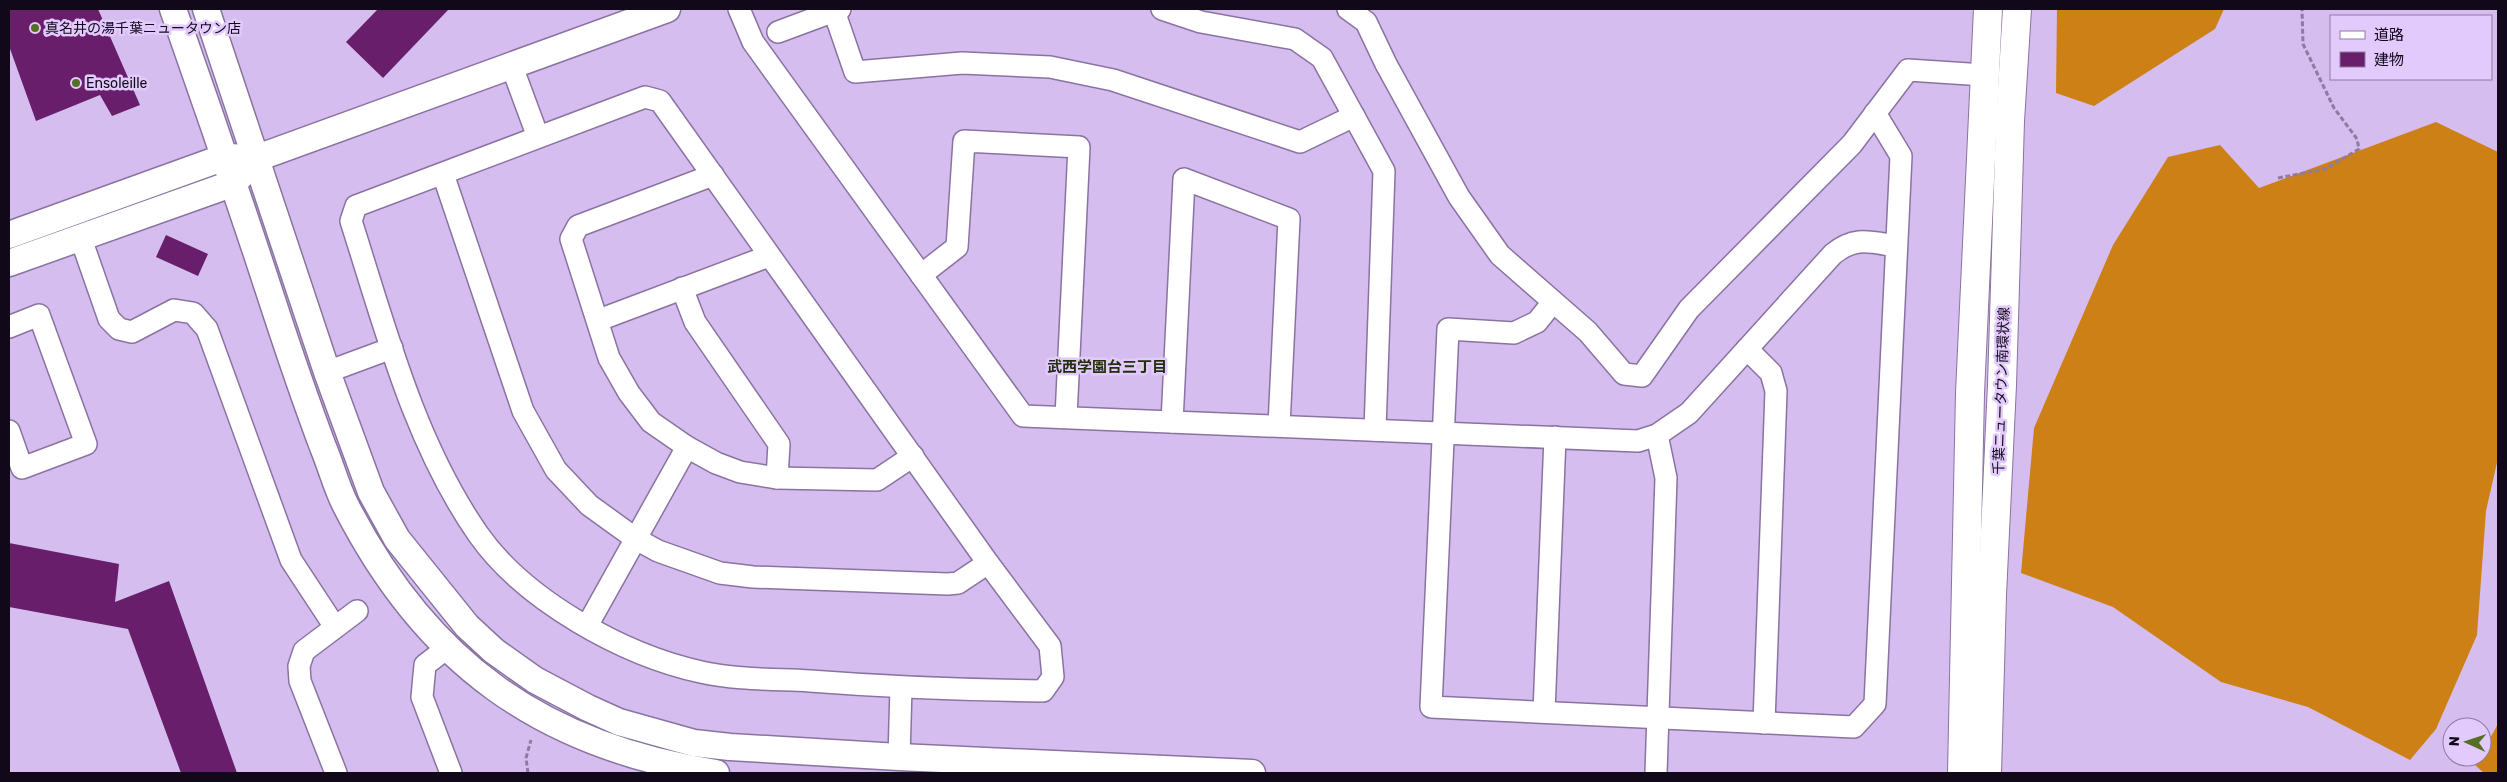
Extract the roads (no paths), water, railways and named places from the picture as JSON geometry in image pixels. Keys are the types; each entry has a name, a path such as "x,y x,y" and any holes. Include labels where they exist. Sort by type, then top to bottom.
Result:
{"main road":[{"path":"1962,773 1970,393 1988,9"},
{"name":"千葉ニュータウン南環状線","path":"1987,773 1992,595 2016,9"}],"street":[{"path":"173,9 226,157 302,390 344,501 372,554 406,600 447,648 479,676 524,708 578,736 609,749 657,762 716,773"},
{"path":"206,9 327,372 371,492 397,539 467,626 494,651 535,680 588,708 619,722 694,743 730,747 899,757 1252,773"},
{"path":"9,235 226,157 257,158 511,64 634,14 667,9"},
{"path":"739,9 753,42 1023,416 1638,441 1657,435 1689,413 1833,254 1845,244 1860,241 1896,246"},
{"path":"1162,9 1201,22 1294,39 1322,58 1384,171 1375,430"},
{"path":"1348,9 1366,22 1386,64 1459,197 1500,255 1588,332 1624,374 1642,376 1689,309 1852,144 1908,70 1984,75"},
{"path":"778,32 837,10 855,72 962,63 1050,67 1113,80 1300,142 1354,116"},
{"path":"511,64 538,137"},
{"path":"645,97 660,102 988,563 1050,646 1053,677 1044,691 901,688 701,672 616,643 550,603 511,571 479,535 449,487 427,443 392,348 350,221 356,206 538,137 645,97"},
{"path":"1553,302 1537,322 1514,333 1448,330 1431,707 1854,728 1875,704 1901,156 1876,113"},
{"path":"921,275 957,247 964,141 1079,147 1066,417"},
{"path":"9,263 80,236 234,183 257,158"},
{"path":"444,174 523,411 556,470 589,505 636,539 658,551 720,573 753,577 948,584 958,583 988,563"},
{"path":"712,175 578,226 571,239 599,320 609,358 629,393 651,422 716,464 740,472 777,478 876,480 913,456"},
{"path":"1172,422 1184,179 1289,219 1279,426"},
{"path":"80,236 108,320 119,330 132,332 174,310 193,313 207,329 291,560 335,627"},
{"path":"599,320 769,256"},
{"path":"682,288 694,322 779,444 777,478"},
{"path":"9,327 38,315 86,444 22,468 9,431"},
{"path":"327,372 392,348"},
{"path":"1747,349 1771,373 1776,391 1764,723"},
{"path":"1656,773 1666,478 1657,435"},
{"path":"1544,712 1555,437"},
{"path":"587,626 687,447"},
{"path":"336,773 300,681 299,666 304,651 357,611"},
{"path":"447,648 425,665 422,698 451,773"},
{"path":"899,757 901,688"}],"place":[{"name":"真名井の湯千葉ニュータウン店","path":"35,28"},
{"name":"Ensoleille","path":"76,83"}],"district":[{"name":"武西学園台三丁目","path":"1107,367"}]}
